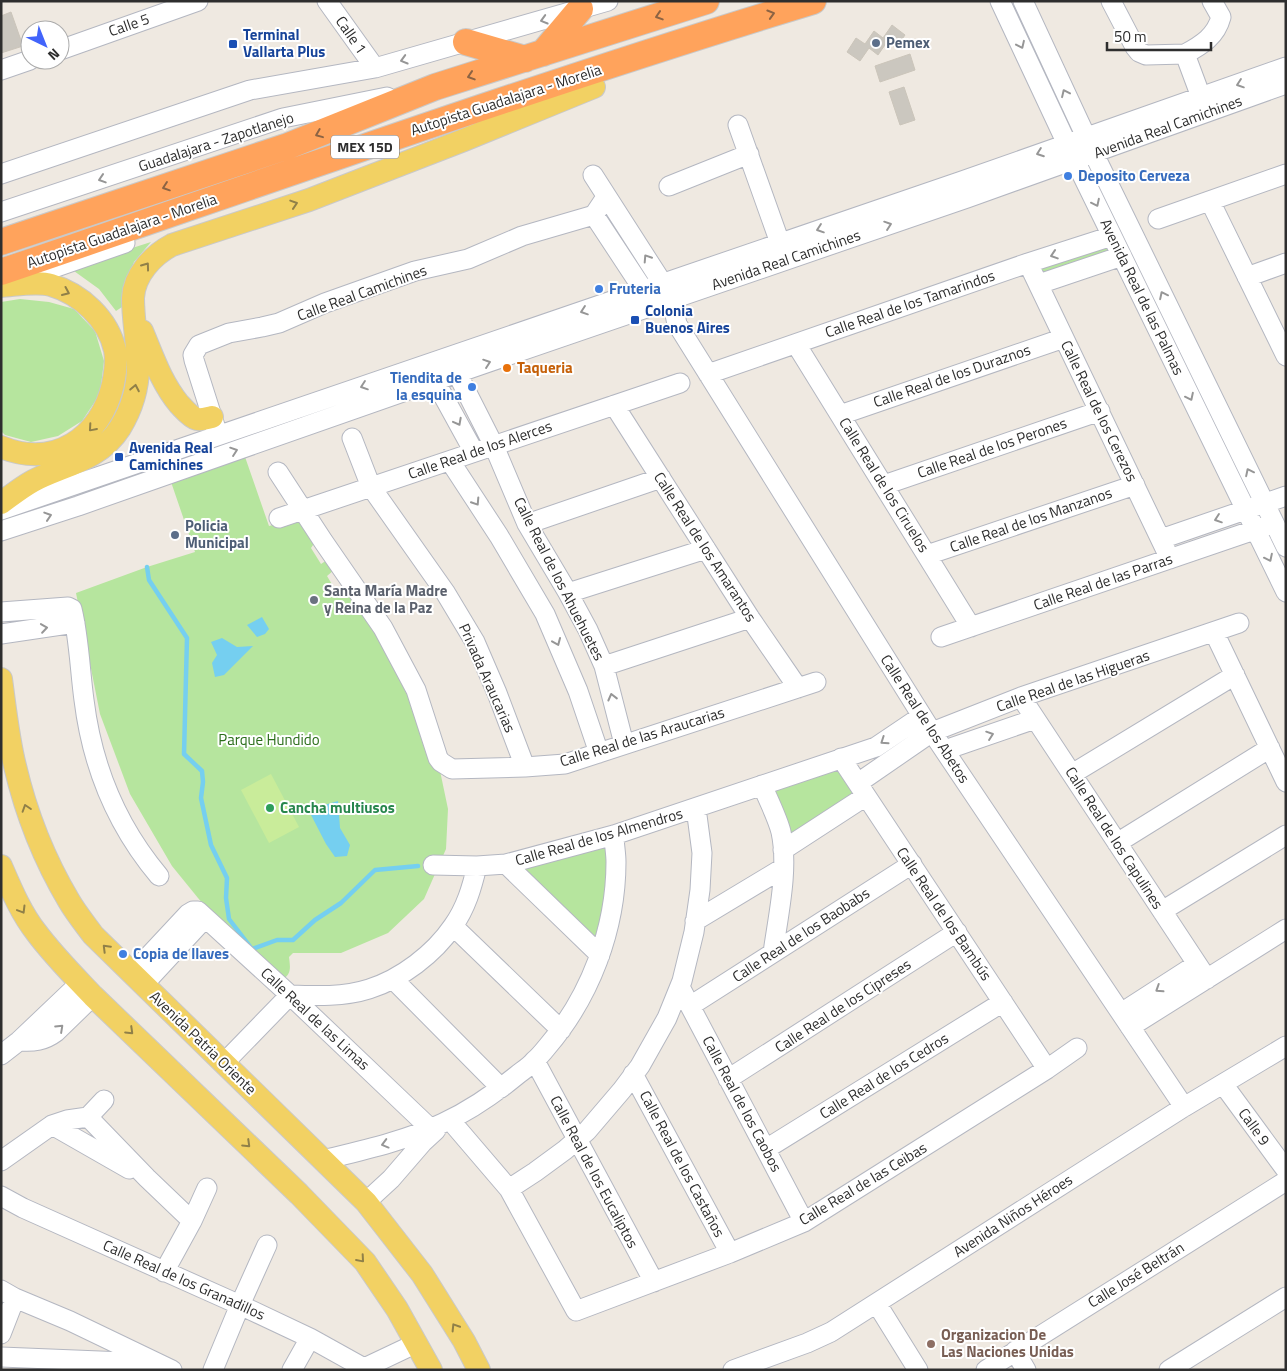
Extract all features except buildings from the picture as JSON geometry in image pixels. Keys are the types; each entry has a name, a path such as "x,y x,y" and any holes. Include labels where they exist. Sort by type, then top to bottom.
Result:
{"highway":[{"name":"Autopista Guadalajara - Morelia","path":"1,242 288,146 435,87 706,1"},
{"name":"Autopista Guadalajara - Morelia","path":"1,272 477,109 813,1"},
{"path":"466,42 534,56 580,9"},
{"path":"594,87 659,62 730,27"}],"main road":[{"path":"1,503 34,480 77,463 91,455 106,444 119,430 127,416 137,383 138,366 133,296 141,273 162,250 172,245 309,200 505,124 594,87"},
{"path":"1,286 49,284 73,294 86,304 102,322 110,336 115,351 114,379 110,398 88,433 78,441 48,454 14,452 1,447"},
{"path":"134,312 159,373 171,394 193,417 215,426"},
{"name":"Avenida Patria Oriente","path":"1,679 16,772 25,805 51,869 70,902 94,935 138,980 366,1202 422,1274 464,1341 479,1370"},
{"path":"1,866 14,897 35,931 87,989 299,1194 364,1262 397,1309 431,1370"}],"street":[{"name":"Calle 5","path":"70,46 198,1"},
{"name":"Calle 1","path":"328,1 375,68"},
{"path":"1,174 250,90 375,68 608,1"},
{"name":"Avenida Real de las Palmas","path":"1000,1 1071,152 1245,510 1270,525 1286,548"},
{"name":"Avenida Real de las Palmas","path":"1023,1 1090,145 1264,504 1286,592"},
{"path":"1110,1 1135,47 1146,55 1185,54 1200,46 1219,26 1221,17 1219,10 1212,1"},
{"path":"1185,54 1201,97"},
{"path":"1,70 20,63"},
{"name":"Avenida Real Camichines","path":"1090,145 1201,97 1286,68"},
{"name":"Avenida Real Camichines","path":"1,510 215,426 426,365 644,290 668,292 1090,145 1286,84"},
{"name":"Guadalajara - Zapotlanejo","path":"1,212 283,118 435,87"},
{"path":"1,286 410,144 594,87"},
{"path":"738,125 780,243"},
{"name":"Avenida Real Camichines","path":"1,531 87,503 654,306 668,292 780,243 1071,152"},
{"path":"669,186 749,154"},
{"path":"1158,219 1286,174"},
{"name":"Calle Real de los Abetos","path":"593,175 668,292 677,324 932,732 1184,1107"},
{"path":"594,214 606,196"},
{"path":"1210,201 1285,352"},
{"name":"Calle Real de los Abetos","path":"594,214 654,306 677,324"},
{"name":"Calle Real Camichines","path":"215,426 193,355 199,345 204,342 229,332 280,322 325,302 416,271 468,259 522,236 594,214"},
{"name":"Calle Real de los Tamarindos","path":"708,374 1028,263 1112,236"},
{"path":"1038,284 1122,256"},
{"name":"Calle Real de los Cerezos","path":"1028,263 1170,559"},
{"path":"1247,278 1286,263"},
{"path":"1154,323 1172,315"},
{"name":"Calle Real de los Duraznos","path":"840,415 1064,338"},
{"name":"Calle Real de los Ciruelos","path":"796,344 971,627"},
{"path":"426,365 474,452"},
{"name":"Calle Real de los Ahuehuetes","path":"457,373 494,446 527,524 568,592 588,630 604,666 624,744"},
{"name":"Calle Real de los Alerces","path":"280,518 680,383"},
{"name":"Calle Real de los Amarantos","path":"614,405 750,618 798,688"},
{"name":"Calle Real de los Perones","path":"884,485 1100,412"},
{"name":"Privada Araucarias","path":"352,438 371,487 449,598 475,642 497,693 524,767"},
{"name":"Calle Real de los Ahuehuetes","path":"450,461 499,536 545,614 578,691 599,753"},
{"name":"Calle Real de las Araucarias","path":"278,472 388,638 418,695 441,762 452,769 565,764 816,682"},
{"path":"527,524 661,478"},
{"name":"Calle Real de los Manzanos","path":"927,555 1135,485"},
{"name":"Calle Real de las Parras","path":"1161,539 1286,496"},
{"name":"Calle Real de las Parras","path":"941,637 1270,525"},
{"path":"568,592 706,549"},
{"path":"1,612 68,607 72,609 89,733 102,776 113,805 129,835 159,876"},
{"path":"604,666 750,618"},
{"name":"Calle Real de las Higueras","path":"782,850 862,790 932,732 1021,698 1239,623"},
{"path":"1,634 74,624"},
{"path":"1214,632 1286,782"},
{"path":"1072,774 1235,675"},
{"name":"Calle Real de los Capulines","path":"1021,698 1202,972"},
{"name":"Calle Real de los Almendros","path":"433,865 477,866 506,864 614,835 876,747 922,716"},
{"name":"Calle Real de las Higueras","path":"944,750 1035,719"},
{"path":"1117,843 1270,748"},
{"name":"Calle Real de los Bambús","path":"842,758 1047,1070"},
{"path":"762,785 781,832 782,890 773,953"},
{"path":"509,1189 550,1161 586,1131 640,1066 667,1018 684,973 700,890 702,853 696,808"},
{"path":"323,1160 397,1141 439,1126 466,1112 501,1088 534,1061 561,1030 589,982 600,955 610,916 614,886 616,861 614,835"},
{"path":"1162,911 1286,835"},
{"path":"506,864 600,955"},
{"name":"Calle Real de los Baobabs","path":"690,1006 912,864"},
{"path":"224,1063 290,995 320,996 368,989 393,979 415,965 453,926 466,904 477,866"},
{"path":"695,921 783,868"},
{"name":"Calle Real de las Limas","path":"138,980 199,915 509,1189 576,1311"},
{"path":"453,926 561,1030"},
{"path":"1126,1020 1202,972 1286,929"},
{"name":"Calle Real de los Cipreses","path":"728,1079 957,932"},
{"path":"393,979 501,1088"},
{"name":"Calle Real de los Caobos","path":"680,987 804,1222"},
{"path":"1,1055 87,989"},
{"name":"Calle Real de los Cedros","path":"766,1149 1003,1002"},
{"name":"Avenida Niños Héroes","path":"733,1370 820,1338 877,1304 1184,1107 1286,1046"},
{"name":"Calle Real de las Ceibas","path":"576,1311 730,1253 804,1222 1047,1070 1077,1048"},
{"name":"Calle Real de los Eucaliptos","path":"534,1061 654,1282"},
{"name":"Calle Real de los Castaños","path":"634,1074 730,1253"},
{"name":"Calle 9","path":"1223,1084 1286,1170"},
{"path":"1,1161 52,1125 67,1120 88,1117 104,1100"},
{"path":"88,1117 192,1221"},
{"path":"52,1125 147,1178"},
{"path":"366,1202 391,1179 439,1126"},
{"name":"Calle José Beltrán","path":"986,1370 1286,1181"},
{"path":"164,1272 208,1188"},
{"name":"Calle Real de los Granadillos","path":"1,1196 23,1208 310,1338 362,1369"},
{"path":"213,1370 267,1245"},
{"path":"1,1334 8,1294 70,1321 165,1367"},
{"path":"1169,1370 1286,1297"},
{"path":"877,1304 918,1370"},
{"path":"292,1370 310,1338"},
{"path":"362,1369 417,1343"},
{"path":"1015,1351 1026,1370"},
{"path":"1,1357 165,1367"}],"green space":[{"path":"1111,239 1118,255 1040,280 1034,265"},
{"path":"151,242 134,262 125,285 122,307 116,311 99,289 74,271 76,266"},
{"path":"20,299 49,302 74,309 95,331 104,361 100,394 82,421 58,436 31,442 5,435 1,431 1,302"},
{"name":"Parque Hundido","path":"244,454 269,526 300,518 315,542 311,548 321,564 327,560 334,570 327,576 339,596 348,593 352,595 398,667 439,766 448,809 446,849 424,899 388,933 341,953 293,953 289,957 290,967 288,975 283,979 220,924 198,898 172,866 130,794 100,714 76,593 195,552 170,479"},
{"path":"838,768 859,796 786,844 769,792"},
{"name":"Cancha multiusos","path":"271,774 299,827 269,843 241,790"},
{"path":"610,845 603,917 596,937 516,866"}],"water":[{"path":"262,617 269,629 265,634 257,637 247,625"},
{"path":"222,638 237,647 253,646 224,675 215,677 212,663 217,655 211,642"},
{"path":"338,801 340,828 350,845 347,856 335,857 310,813 317,807"}],"waterway":[{"path":"147,567 149,580 187,638 184,754 202,771 201,798 211,845 227,878 226,898 229,919 252,949 277,940 293,940 315,920 341,903 375,870 418,866"}],"place":[{"name":"Pemex","path":"876,43"},
{"name":"Terminal Vallarta Plus","path":"233,44"},
{"name":"Deposito Cerveza","path":"1068,176"},
{"name":"Fruteria","path":"599,289"},
{"name":"Colonia Buenos Aires","path":"635,320"},
{"name":"Taqueria","path":"507,368"},
{"name":"Tiendita de la esquina","path":"472,387"},
{"name":"Avenida Real Camichines","path":"119,457"},
{"name":"Policia Municipal","path":"175,535"},
{"name":"Santa María Madre y Reina de la Paz","path":"314,600"},
{"name":"Cancha multiusos","path":"270,808"},
{"name":"Copia de llaves","path":"123,954"},
{"name":"Organizacion De Las Naciones Unidas","path":"931,1344"}]}
